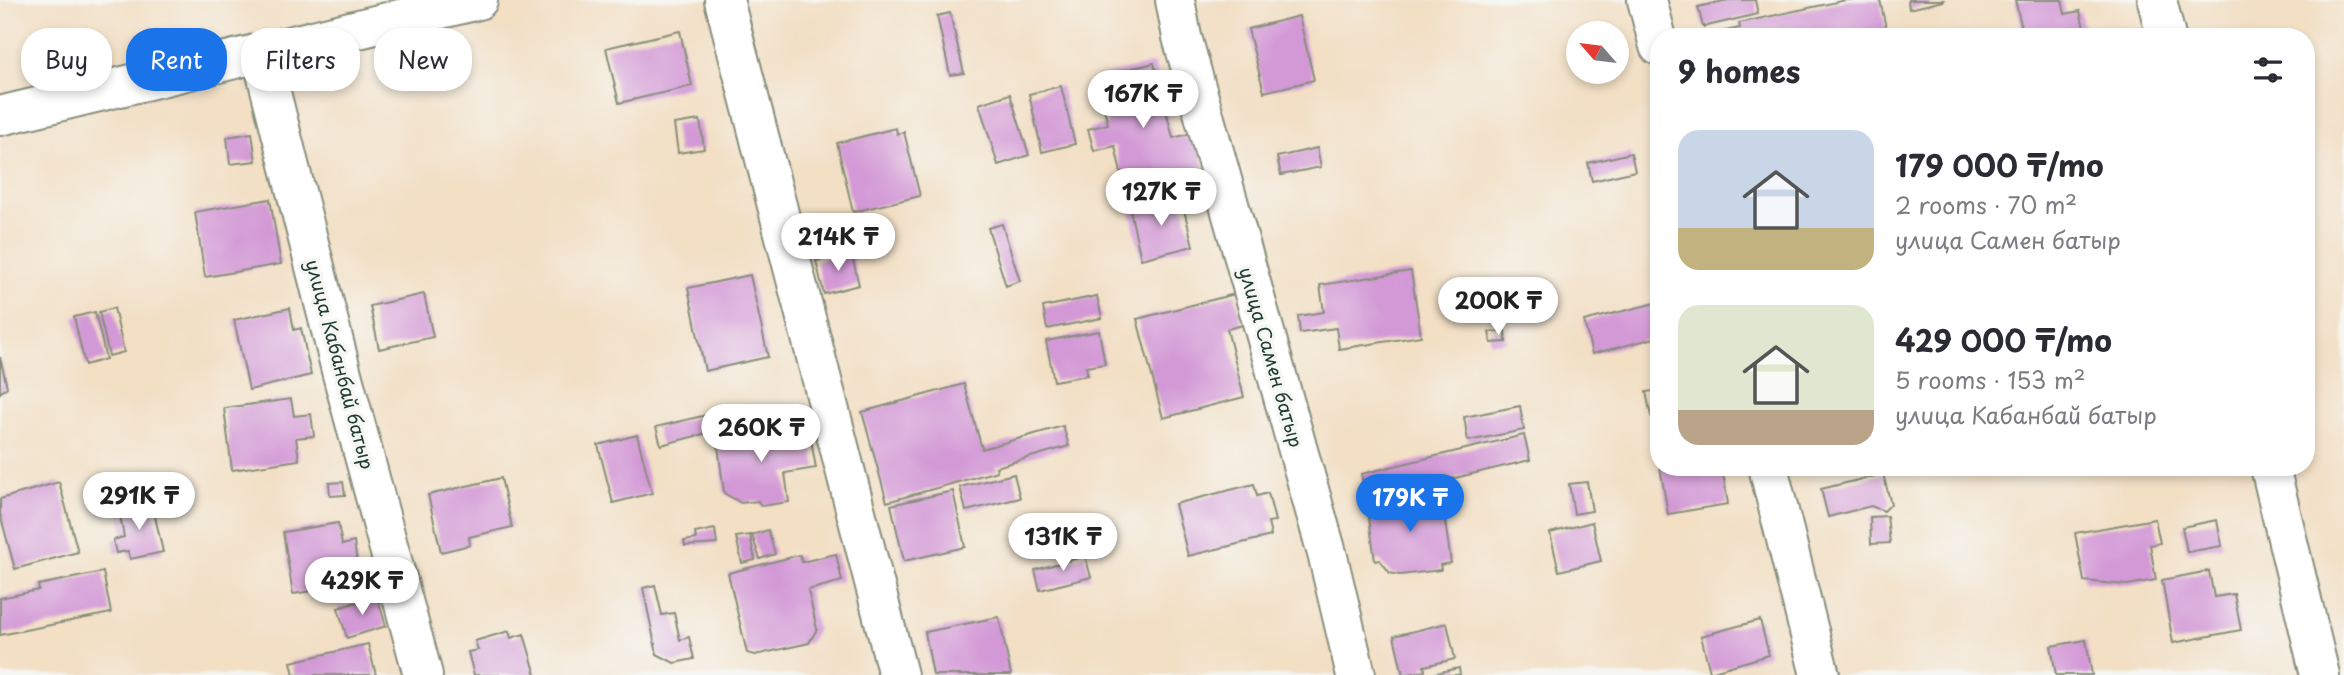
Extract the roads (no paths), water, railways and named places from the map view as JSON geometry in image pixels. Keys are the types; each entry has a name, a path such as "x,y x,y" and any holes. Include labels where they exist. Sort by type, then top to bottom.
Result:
{"street":[{"path":"360,28 478,0"},
{"path":"724,0 898,675"},
{"name":"улица Самен батыр","path":"1175,0 1182,37 1328,557 1356,675"},
{"path":"1647,0 1654,28"},
{"path":"2157,0 2164,28"},
{"path":"0,116 241,57"},
{"name":"улица Кабанбай батыр","path":"271,91 342,374 423,675"},
{"path":"1770,476 1820,675"},
{"path":"2272,476 2320,675"}]}
